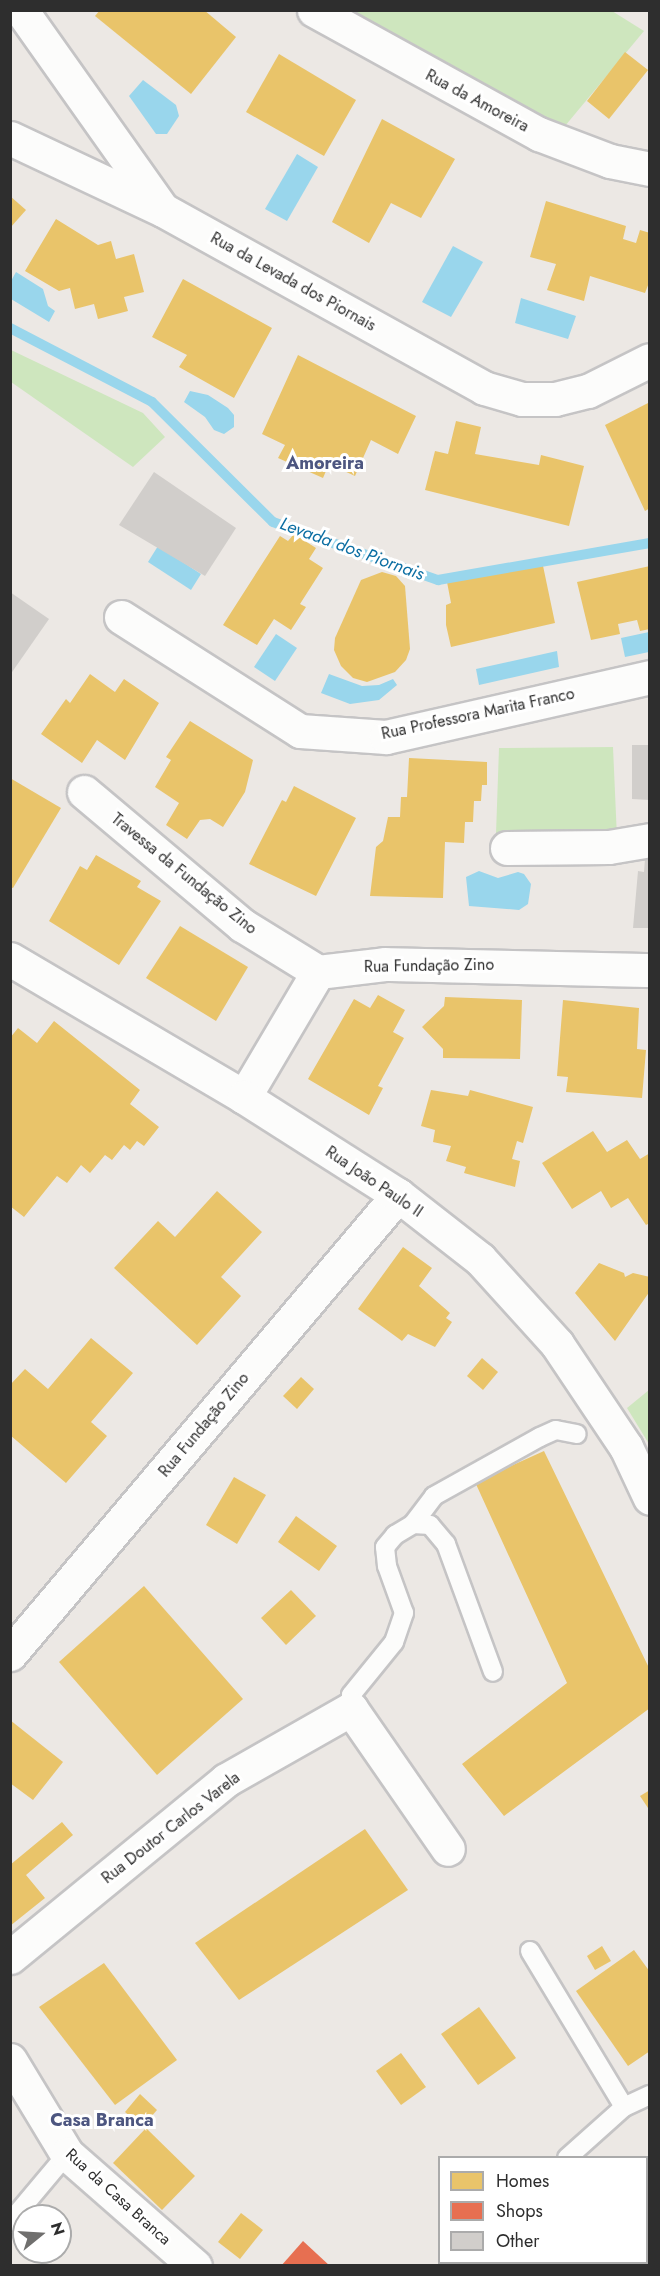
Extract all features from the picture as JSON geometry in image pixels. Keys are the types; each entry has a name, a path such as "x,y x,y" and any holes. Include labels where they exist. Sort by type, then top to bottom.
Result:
{"street":[{"name":"Rua da Levada dos Piornais","path":"21,10 163,210 484,388 522,399 555,399 588,391 650,360"},
{"name":"Rua da Amoreira","path":"314,10 539,134 610,161 650,169"},
{"path":"10,138 163,210"},
{"name":"Rua Professora Marita Franco","path":"121,617 300,731 386,737 650,677"},
{"name":"Travessa da Fundação Zino","path":"84,792 242,925 318,972"},
{"path":"507,848 609,847 650,840"},
{"name":"Rua João Paulo II","path":"10,959 244,1097 398,1195 480,1259 557,1344 626,1447 650,1498"},
{"name":"Rua Fundação Zino","path":"318,972 385,964 650,970"},
{"path":"244,1097 318,972"},
{"name":"Rua Fundação Zino","path":"10,1654 398,1195"},
{"path":"351,1709 448,1849"},
{"name":"Rua Doutor Carlos Varela","path":"10,1957 226,1780 351,1709"},
{"name":"Rua da Casa Branca","path":"10,2060 67,2154 195,2265"}],"lane":[{"path":"351,1709 351,1695 394,1642 404,1613 387,1566 385,1547 395,1535 413,1524 434,1496 530,1442 556,1430 577,1434"},
{"path":"413,1524 429,1525 446,1544 493,1672"},
{"path":"530,1951 624,2107"},
{"path":"568,2156 624,2107 650,2095"},
{"path":"10,2222 67,2154"}],"green space":[{"path":"348,11 612,11 644,31 560,132"},
{"path":"11,350 143,413 165,437 133,467 11,382"},
{"path":"613,747 617,838 496,834 499,748"},
{"path":"649,1390 649,1444 627,1408"}],"water":[{"path":"143,80 176,105 179,116 167,134 156,134 129,96"},
{"path":"297,154 318,167 287,221 265,209"},
{"path":"453,246 483,262 451,317 422,302"},
{"path":"16,272 43,289 48,306 55,311 49,322 11,299 11,281"},
{"path":"521,298 576,316 568,339 515,323"},
{"path":"190,391 208,395 228,408 234,415 234,427 224,434 214,430 205,417 184,402"},
{"path":"158,546 201,574 191,590 148,562"},
{"path":"649,632 649,652 625,657 621,638"},
{"path":"276,634 297,648 275,681 254,667"},
{"path":"557,651 559,667 479,685 476,669"},
{"path":"329,674 362,686 379,685 393,679 397,685 379,700 350,704 321,693"},
{"path":"479,871 498,878 518,872 524,874 531,884 528,904 519,910 469,906 466,877"}],"building: Homes":[{"path":"100,10 204,10 236,37 191,94 95,16"},
{"path":"625,52 648,70 609,119 587,101"},
{"path":"279,54 356,100 324,156 246,112"},
{"path":"382,119 455,159 421,218 391,203 369,243 332,222"},
{"path":"10,196 26,210 10,228"},
{"path":"546,201 626,226 623,239 636,243 640,230 650,233 650,280 645,293 590,276 584,301 547,290 556,264 530,257"},
{"path":"56,219 98,245 111,241 116,259 134,254 144,292 124,297 128,311 98,319 94,304 75,309 70,288 59,291 25,271"},
{"path":"183,279 272,328 234,398 179,367 187,355 152,337"},
{"path":"298,355 416,416 398,454 371,440 355,476 329,464 323,478 278,458 285,445 262,434"},
{"path":"650,402 650,508 645,511 605,425"},
{"path":"456,421 481,427 475,454 539,465 541,455 584,466 569,526 425,490 435,451 448,454"},
{"path":"294,534 316,548 309,559 323,568 300,604 306,607 291,630 274,619 257,645 223,625 280,536 288,541"},
{"path":"542,561 555,623 451,647 446,625 446,605 451,603 447,582"},
{"path":"650,566 650,629 640,631 637,620 618,624 620,634 591,640 577,582"},
{"path":"382,572 396,576 405,586 410,649 406,660 395,672 367,682 353,678 341,666 334,650 335,638 361,580"},
{"path":"90,674 115,692 124,679 159,703 125,760 97,740 82,763 41,734 66,699 70,703"},
{"path":"190,721 253,760 245,792 223,827 210,819 200,820 187,839 166,825 179,803 155,787 171,760 166,757"},
{"path":"409,758 487,762 487,785 482,785 481,801 474,801 473,822 465,822 464,843 445,842 443,898 370,896 376,847 383,841 388,817 400,817 401,797 407,797"},
{"path":"10,778 61,808 13,888 10,887"},
{"path":"294,786 356,818 316,896 249,864 282,800 286,802"},
{"path":"96,855 141,881 137,887 161,901 119,965 49,921 80,866 87,870"},
{"path":"180,926 248,967 216,1021 146,978"},
{"path":"378,995 405,1010 393,1032 404,1038 378,1086 383,1088 369,1115 308,1079 354,999 370,1008"},
{"path":"445,997 522,1000 520,1059 443,1058 443,1049 422,1027 444,1006"},
{"path":"563,1000 639,1008 637,1049 646,1050 642,1098 566,1092 568,1077 557,1076"},
{"path":"54,1021 140,1090 130,1104 159,1127 144,1146 137,1141 130,1150 124,1145 112,1160 105,1155 90,1173 81,1165 67,1183 57,1176 24,1217 10,1206 10,1038 18,1028 37,1043"},
{"path":"431,1090 468,1096 470,1090 533,1107 523,1143 517,1141 512,1159 520,1161 515,1187 464,1173 466,1167 446,1161 451,1146 433,1142 435,1130 421,1126"},
{"path":"593,1131 607,1152 627,1140 640,1159 650,1153 650,1223 646,1225 628,1198 611,1208 601,1191 572,1209 542,1163"},
{"path":"217,1191 262,1232 221,1277 241,1296 197,1345 114,1268 158,1221 175,1237"},
{"path":"403,1247 432,1268 419,1286 450,1313 446,1318 452,1322 435,1347 408,1334 402,1341 358,1309"},
{"path":"599,1263 624,1273 625,1277 633,1273 650,1277 650,1291 615,1341 575,1293"},
{"path":"91,1338 133,1373 91,1422 107,1436 66,1483 10,1435 10,1385 25,1369 48,1389"},
{"path":"482,1358 498,1372 483,1390 467,1376"},
{"path":"301,1377 314,1389 297,1409 283,1396"},
{"path":"544,1451 650,1670 650,1708 504,1816 462,1764 567,1683 475,1482"},
{"path":"234,1477 266,1495 237,1544 206,1525"},
{"path":"296,1516 337,1546 319,1571 278,1542"},
{"path":"144,1586 243,1699 157,1775 59,1662"},
{"path":"291,1590 316,1616 286,1645 261,1618"},
{"path":"10,1720 63,1762 33,1800 10,1783"},
{"path":"650,1790 650,1811 640,1796"},
{"path":"62,1822 73,1835 26,1875 45,1898 10,1926 10,1865"},
{"path":"365,1829 408,1890 239,2000 195,1943"},
{"path":"602,1946 611,1961 595,1970 587,1956"},
{"path":"634,1950 650,1972 650,2051 628,2066 576,1991"},
{"path":"104,1963 177,2060 115,2105 39,2007"},
{"path":"479,2007 516,2058 478,2085 441,2034"},
{"path":"401,2053 426,2087 401,2105 376,2071"},
{"path":"140,2094 157,2110 142,2127 125,2112"},
{"path":"146,2128 195,2176 162,2210 113,2163"},
{"path":"241,2213 263,2230 240,2259 218,2242"},
{"path":"530,2264 569,2264 567,2266"}],"building: Shops":[{"path":"303,2241 330,2266 281,2266"}],"building: Other":[{"path":"154,472 236,528 205,576 119,525"},
{"path":"10,592 49,619 10,675"},
{"path":"632,745 650,745 650,800 632,799"},
{"path":"645,859 650,860 650,928 633,928 638,871 644,872"}],"waterway":[{"name":"Levada dos Piornais","path":"10,328 152,402 273,522 438,580 650,543"}],"district":[{"name":"Amoreira","path":"325,463"},
{"name":"Casa Branca","path":"102,2120"}]}
